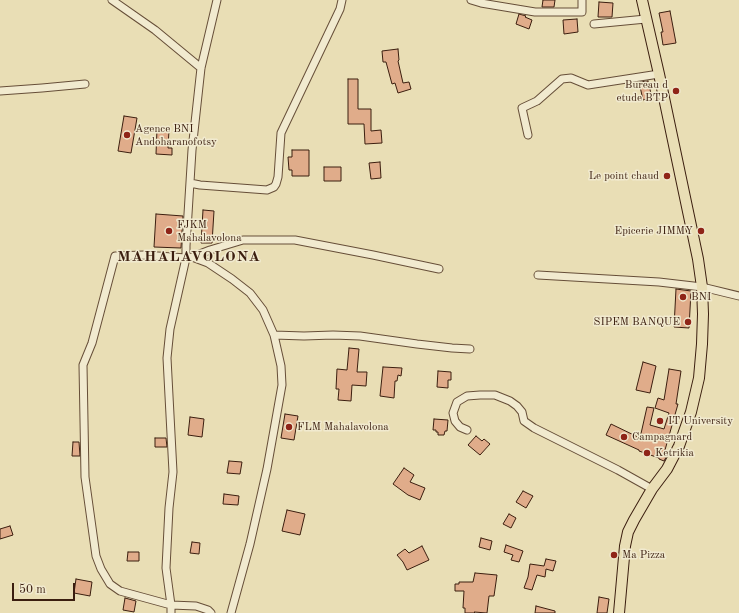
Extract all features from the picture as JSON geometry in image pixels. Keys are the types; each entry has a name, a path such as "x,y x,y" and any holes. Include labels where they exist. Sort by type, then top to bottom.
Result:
{"main road":[{"path":"619,613 625,546 628,532 652,489 667,469 680,446 699,378 702,344 702,286 698,259 642,0"}],"street":[{"path":"112,0 155,30 202,68"},
{"path":"171,613 166,568 169,508 173,472 167,358 170,329 189,258 186,246 193,143 202,68 217,0"},
{"path":"190,183 267,190 274,187 278,177 280,133 340,9 342,0"},
{"path":"471,0 535,12 582,12 582,0"},
{"path":"594,24 646,19"},
{"path":"528,135 522,108 537,101 562,79 571,78 588,85 659,74"},
{"path":"0,90 85,84"},
{"path":"189,258 243,240 296,240 439,269"},
{"path":"210,613 208,610 196,606 171,605 120,590 110,584 101,569 96,556 85,477 83,365 92,343 115,256 144,255 189,258 208,263 232,278 250,293 263,310 274,335 281,366 282,386 267,469 250,544 231,613"},
{"path":"538,275 702,286 739,296"},
{"path":"274,335 360,336 417,344 470,349"},
{"path":"467,430 460,427 455,421 453,413 457,402 467,396 495,395 510,401 517,406 522,412 524,421 534,428 618,470 652,489"}],"building":[{"path":"543,0 555,0 554,7 542,7"},
{"path":"599,2 613,3 612,17 598,17"},
{"path":"670,11 676,43 663,45 661,32 663,32 659,13"},
{"path":"519,14 532,20 529,29 516,24"},
{"path":"577,19 578,32 564,34 563,20"},
{"path":"398,49 398,61 403,83 409,82 411,89 398,93 395,83 392,84 386,62 383,62 382,51"},
{"path":"348,79 358,79 358,109 371,109 371,131 381,130 382,143 365,144 364,124 348,124"},
{"path":"648,81 652,98 643,100 639,82"},
{"name":"Agence BNI Andoharanofotsy","path":"124,116 137,118 131,153 118,151"},
{"path":"157,129 169,130 168,148 172,148 172,155 156,154"},
{"path":"292,150 309,150 309,176 292,176 292,170 289,170 288,157 292,157"},
{"path":"380,162 381,178 371,179 369,163"},
{"path":"324,167 341,167 341,181 324,181"},
{"path":"203,210 214,211 212,243 201,243"},
{"name":"FJKM Mahalavolona","path":"156,214 183,216 181,248 154,247"},
{"path":"676,289 691,291 689,328 674,327"},
{"path":"349,348 359,349 357,372 367,372 366,386 352,385 351,401 338,400 339,389 336,389 337,369 347,370"},
{"path":"643,362 656,366 650,393 636,390"},
{"path":"383,367 402,368 401,376 398,375 397,381 395,381 394,398 380,396"},
{"path":"669,369 681,371 676,404 678,404 665,450 669,452 664,461 606,435 611,424 640,438 647,407 654,408 650,425 664,429 669,413 655,408 658,398 664,400"},
{"path":"438,371 451,372 451,380 448,380 448,388 437,387"},
{"name":"FLM Mahalavolona","path":"285,414 298,416 294,440 281,438"},
{"path":"190,417 204,419 202,437 188,435"},
{"path":"434,419 448,420 447,431 445,431 444,435 438,435 436,430 433,430"},
{"path":"476,436 482,441 484,439 490,444 480,455 468,445"},
{"path":"155,438 166,438 167,447 155,447"},
{"path":"73,442 79,442 80,456 72,456"},
{"path":"229,461 242,462 240,474 227,473"},
{"path":"404,468 414,475 410,482 425,488 420,500 408,495 393,484"},
{"path":"523,491 533,496 526,508 516,502"},
{"path":"224,494 239,496 238,505 223,504"},
{"path":"287,510 305,514 300,535 282,531"},
{"path":"509,514 516,518 511,528 503,524"},
{"path":"10,526 13,535 0,539 0,529"},
{"path":"481,538 492,541 490,550 479,547"},
{"path":"192,542 200,543 199,554 190,553"},
{"path":"506,545 523,551 519,562 511,560 513,555 504,552"},
{"path":"422,546 429,560 407,570 397,555 405,549 409,553"},
{"path":"128,552 139,552 139,561 127,561"},
{"path":"546,559 556,561 553,571 546,569 545,577 537,575 532,590 524,588 528,577 530,564 544,566"},
{"path":"475,573 497,575 494,596 489,596 487,613 465,613 465,608 463,608 464,591 455,591 455,584 459,584 459,582 473,582"},
{"path":"76,579 92,582 90,596 74,593"},
{"path":"599,597 609,599 607,613 597,613"},
{"path":"125,598 136,601 134,612 123,610"},
{"path":"536,606 555,611 555,613 535,613"}],"place":[{"name":"Bureau d etude BTP","path":"676,91"},
{"name":"Agence BNI Andoharanofotsy","path":"127,135"},
{"name":"Le point chaud","path":"667,176"},
{"name":"FJKM Mahalavolona","path":"169,231"},
{"name":"Epicerie JIMMY","path":"701,231"},
{"name":"BNI","path":"683,297"},
{"name":"SIPEM BANQUE","path":"688,322"},
{"name":"IT University","path":"660,421"},
{"name":"FLM Mahalavolona","path":"289,427"},
{"name":"Campagnard","path":"624,437"},
{"name":"Ketrikia","path":"647,453"},
{"name":"Ma Pizza","path":"614,555"}],"district":[{"name":"MAHALAVOLONA","path":"189,257"}]}
